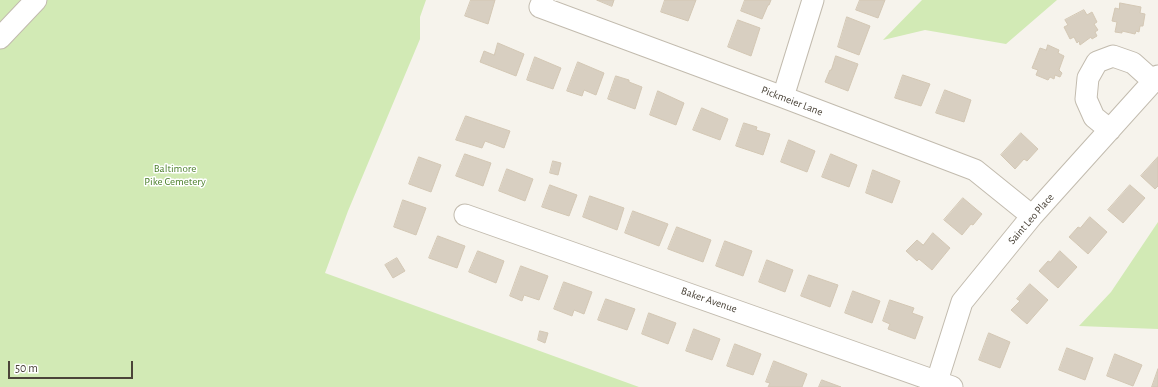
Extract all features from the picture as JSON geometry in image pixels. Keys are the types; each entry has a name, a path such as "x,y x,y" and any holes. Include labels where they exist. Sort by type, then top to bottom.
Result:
{"street":[{"path":"0,38 36,0"},
{"path":"783,97 813,0"},
{"name":"Pickmeier Lane","path":"542,4 975,170 1032,216"},
{"path":"1110,130 1094,117 1086,100 1088,78 1097,62 1113,56 1133,63 1156,78"},
{"name":"Saint Leo Place","path":"944,384 962,302 1032,216 1156,78"},
{"name":"Baker Avenue","path":"465,215 944,384"}],"green space":[{"name":"Baltimore Pike Cemetery","path":"0,0 426,0 420,17 420,39 348,211 325,273 639,387 0,387"},
{"path":"922,0 1057,0 1006,44 925,30 883,40"},
{"path":"1158,222 1158,329 1079,326 1111,292"}],"building":[{"path":"471,0 495,0 488,24 465,16"},
{"path":"597,0 614,0 612,6"},
{"path":"665,0 696,0 688,21 661,12"},
{"path":"745,0 771,0 762,19 741,11"},
{"path":"860,0 885,0 878,18 856,10"},
{"path":"1120,3 1141,7 1140,13 1145,14 1143,26 1140,26 1139,32 1136,31 1135,34 1122,31 1122,33 1115,32 1117,22 1112,21 1115,8 1119,9"},
{"path":"1084,10 1087,15 1092,12 1097,22 1094,24 1098,30 1095,32 1097,36 1092,39 1091,37 1080,45 1079,41 1077,43 1074,37 1070,39 1064,27 1068,25 1065,20"},
{"path":"847,17 870,26 859,55 838,47"},
{"path":"738,20 760,28 751,56 728,47"},
{"path":"498,43 524,54 516,76 480,62 484,51 494,55"},
{"path":"1048,45 1059,50 1058,53 1064,56 1059,70 1062,73 1060,77 1055,75 1054,79 1050,77 1048,80 1036,75 1038,70 1032,68 1040,48 1046,50"},
{"path":"836,56 858,64 848,91 825,82"},
{"path":"535,57 561,68 553,89 527,80"},
{"path":"578,62 604,73 596,95 584,90 582,96 567,91"},
{"path":"903,75 930,84 921,106 895,98"},
{"path":"616,76 629,80 629,82 642,87 635,109 608,99"},
{"path":"945,90 971,100 964,122 936,113"},
{"path":"658,91 684,103 676,125 650,115"},
{"path":"702,108 728,119 720,140 693,130"},
{"path":"466,116 510,131 504,148 485,141 482,148 456,140"},
{"path":"744,123 757,127 756,130 770,134 763,155 736,146"},
{"path":"1021,133 1038,149 1027,161 1024,159 1015,169 1001,155"},
{"path":"789,140 815,151 807,172 781,162"},
{"path":"465,154 491,163 483,186 456,176"},
{"path":"831,154 857,165 849,187 822,177"},
{"path":"419,157 441,165 431,192 409,184"},
{"path":"1158,157 1158,186 1155,189 1141,176"},
{"path":"553,161 561,163 558,175 550,173"},
{"path":"507,169 533,179 525,201 499,191"},
{"path":"873,170 900,181 892,203 866,193"},
{"path":"550,185 577,195 569,216 542,207"},
{"path":"1130,185 1145,198 1123,223 1108,210"},
{"path":"590,196 624,208 617,230 583,217"},
{"path":"963,198 982,214 962,235 944,220"},
{"path":"403,200 426,208 416,235 394,227"},
{"path":"633,211 668,224 659,246 625,233"},
{"path":"1090,217 1107,232 1088,254 1069,237"},
{"path":"677,227 711,240 703,262 668,249"},
{"path":"933,233 950,248 932,270 919,259 917,261 906,251 917,240 923,245"},
{"path":"438,236 465,246 457,268 429,258"},
{"path":"725,241 752,251 743,276 716,266"},
{"path":"478,251 504,261 496,283 469,272"},
{"path":"1060,251 1077,267 1058,288 1039,271"},
{"path":"397,258 405,271 393,278 385,265"},
{"path":"767,260 793,270 785,292 759,282"},
{"path":"521,266 548,276 539,300 524,295 522,301 510,296"},
{"path":"809,275 838,285 830,307 801,296"},
{"path":"564,282 592,292 584,314 574,310 572,316 554,309"},
{"path":"1030,284 1048,300 1027,324 1011,310 1020,301 1017,299"},
{"path":"853,291 880,301 872,323 845,313"},
{"path":"606,299 635,309 627,330 598,320"},
{"path":"890,300 914,308 912,313 923,317 915,339 888,329 890,324 883,321"},
{"path":"649,313 676,323 668,344 642,334"},
{"path":"694,329 720,339 712,360 686,351"},
{"path":"540,331 548,333 545,343 538,340"},
{"path":"989,333 1010,342 1000,368 979,360"},
{"path":"735,344 761,354 753,375 727,366"},
{"path":"1067,348 1093,358 1085,380 1059,370"},
{"path":"1115,354 1142,365 1133,386 1107,376"},
{"path":"774,361 807,374 802,387 768,387 770,383 766,382"},
{"path":"1158,369 1158,387 1152,387"},
{"path":"822,380 841,387 819,387"}]}
